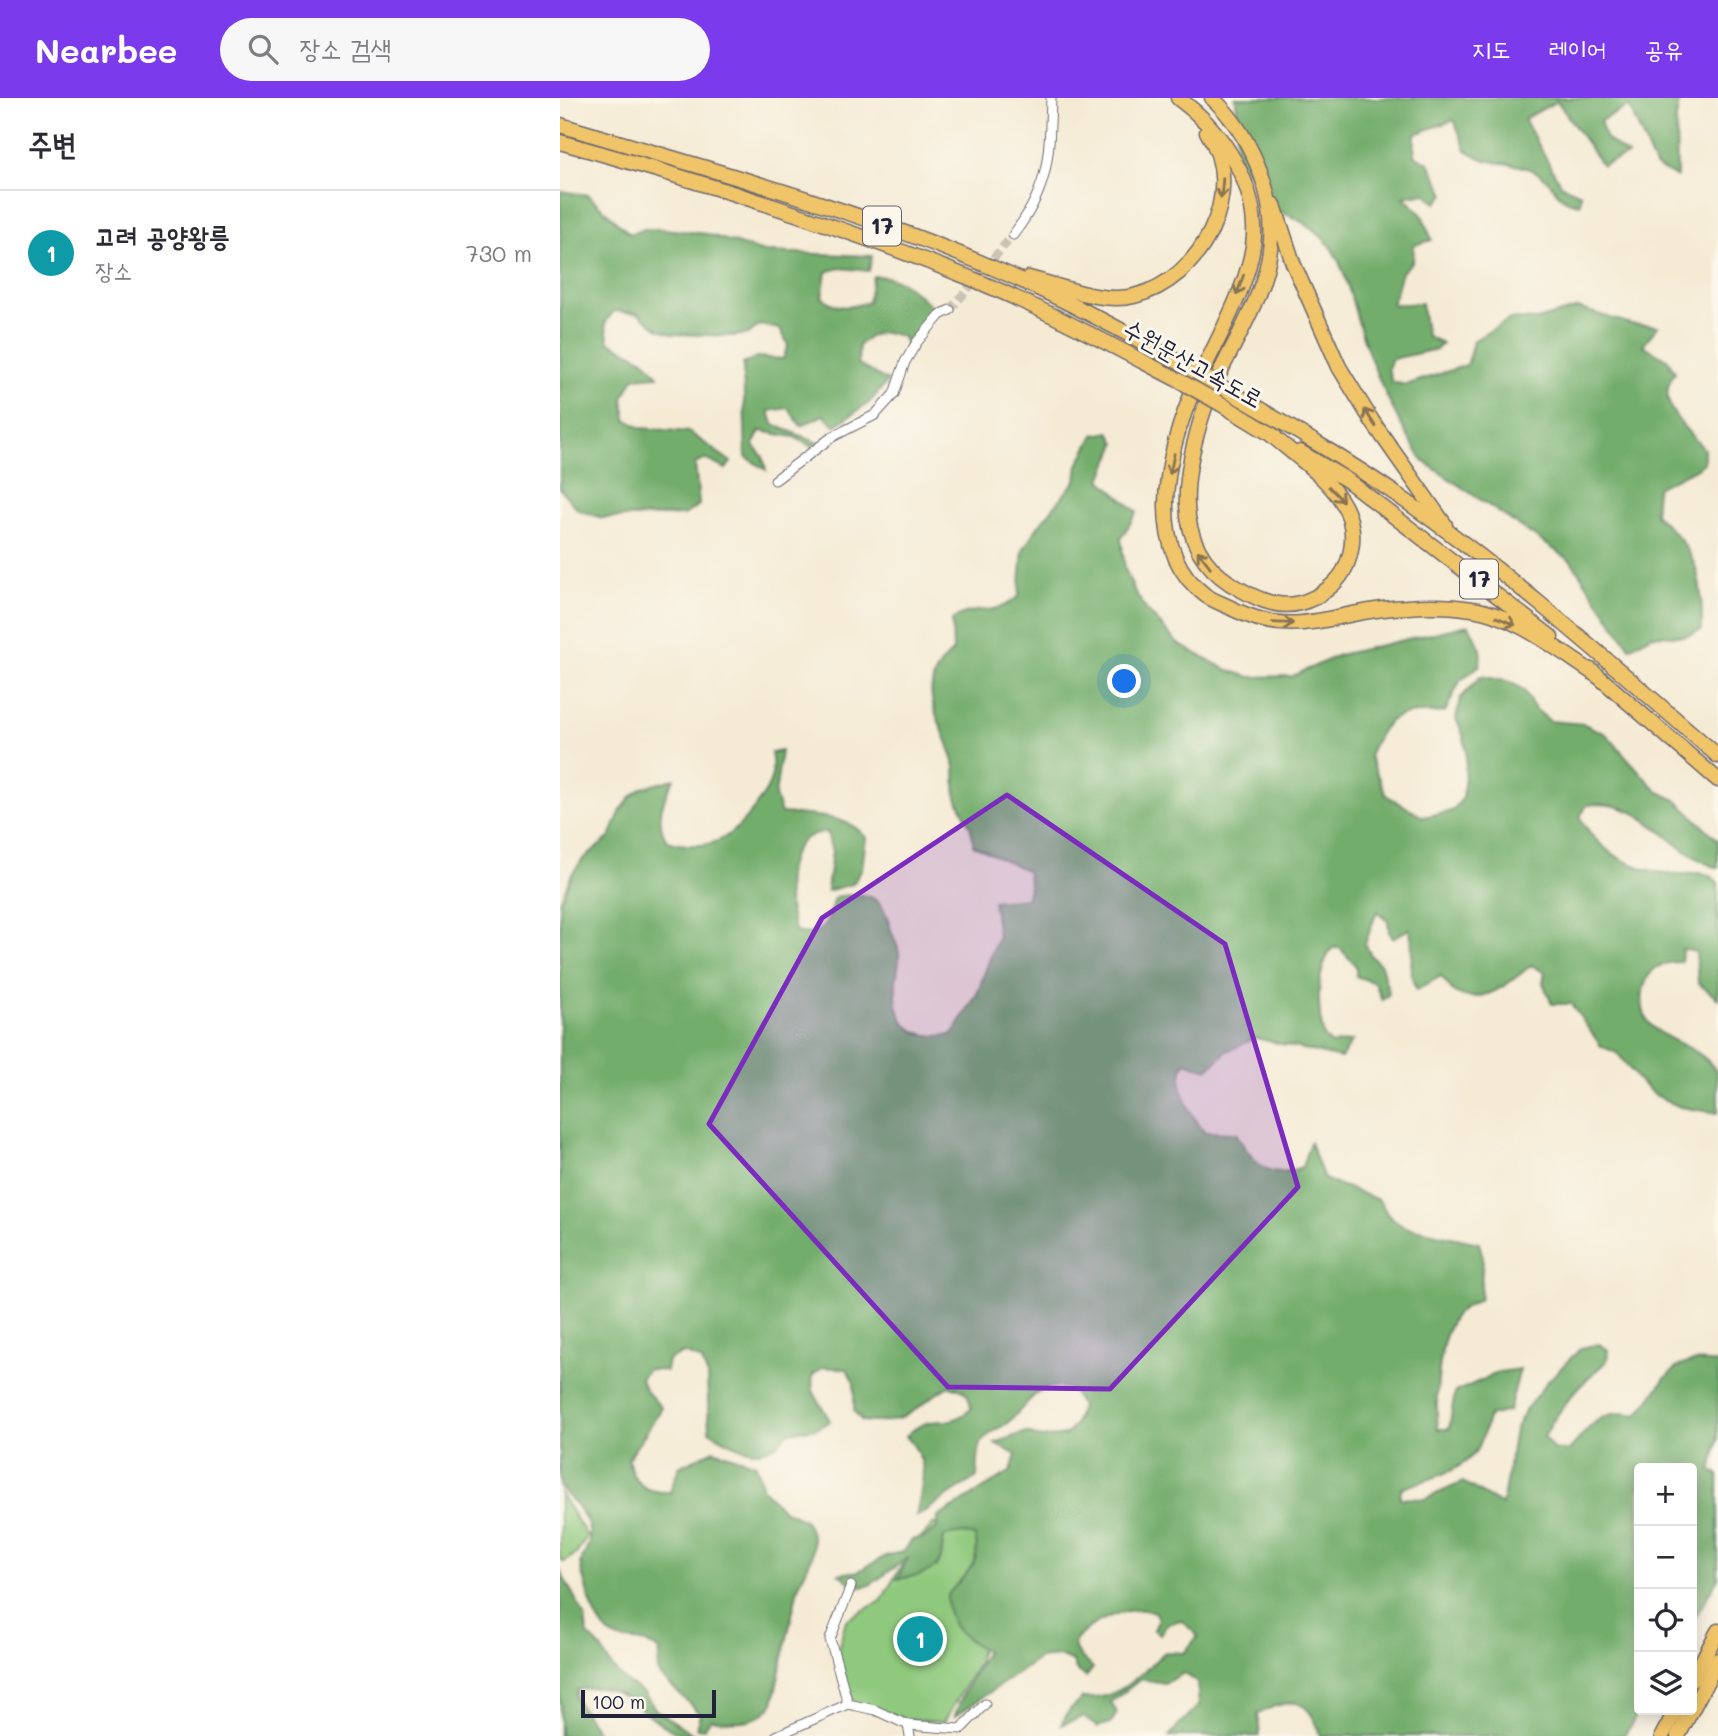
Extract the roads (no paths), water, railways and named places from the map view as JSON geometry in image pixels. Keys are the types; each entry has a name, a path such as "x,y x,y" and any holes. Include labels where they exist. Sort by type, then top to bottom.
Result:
{"highway":[{"path":"1212,98 1228,113 1249,146 1280,219 1293,263 1339,367 1371,421 1451,535"},
{"path":"999,271 1099,296 1132,297 1172,279 1206,241 1223,196 1224,172 1212,140 1183,102"},
{"path":"1183,102 1201,115 1224,144 1246,186 1254,227 1252,251 1238,291 1190,399 1178,436 1167,488 1166,528 1177,564 1205,595 1250,617 1277,625 1320,622 1381,609 1440,605 1476,609 1524,629 1598,676"},
{"name":"수원문산고속도로","path":"560,125 836,210 999,271 1138,339 1319,444 1451,535 1558,619 1718,756"},
{"name":"수원문산고속도로","path":"560,142 831,224 967,277 1067,321 1180,381 1347,480 1504,598 1718,780"},
{"path":"1263,184 1271,240 1265,278 1206,407 1184,505 1195,547 1217,575 1267,603 1299,604 1325,592 1344,572 1353,549 1353,524 1346,504 1268,432"},
{"path":"1697,1671 1718,1631"},
{"path":"1678,1736 1718,1660"},
{"path":"1662,1736 1673,1715"}],"street":[{"path":"1013,235 1043,186 1051,98"},
{"path":"775,480 832,438 875,415 894,394 905,362 917,342 940,315 950,310"},
{"path":"848,1704 830,1639 851,1586"},
{"path":"776,1736 848,1704 875,1710 908,1724 961,1729 985,1704"},
{"path":"908,1724 911,1736"}],"tunnel":[{"path":"950,310 1013,235"}],"place":[{"name":"고려 공양왕릉","path":"920,1639"}]}
